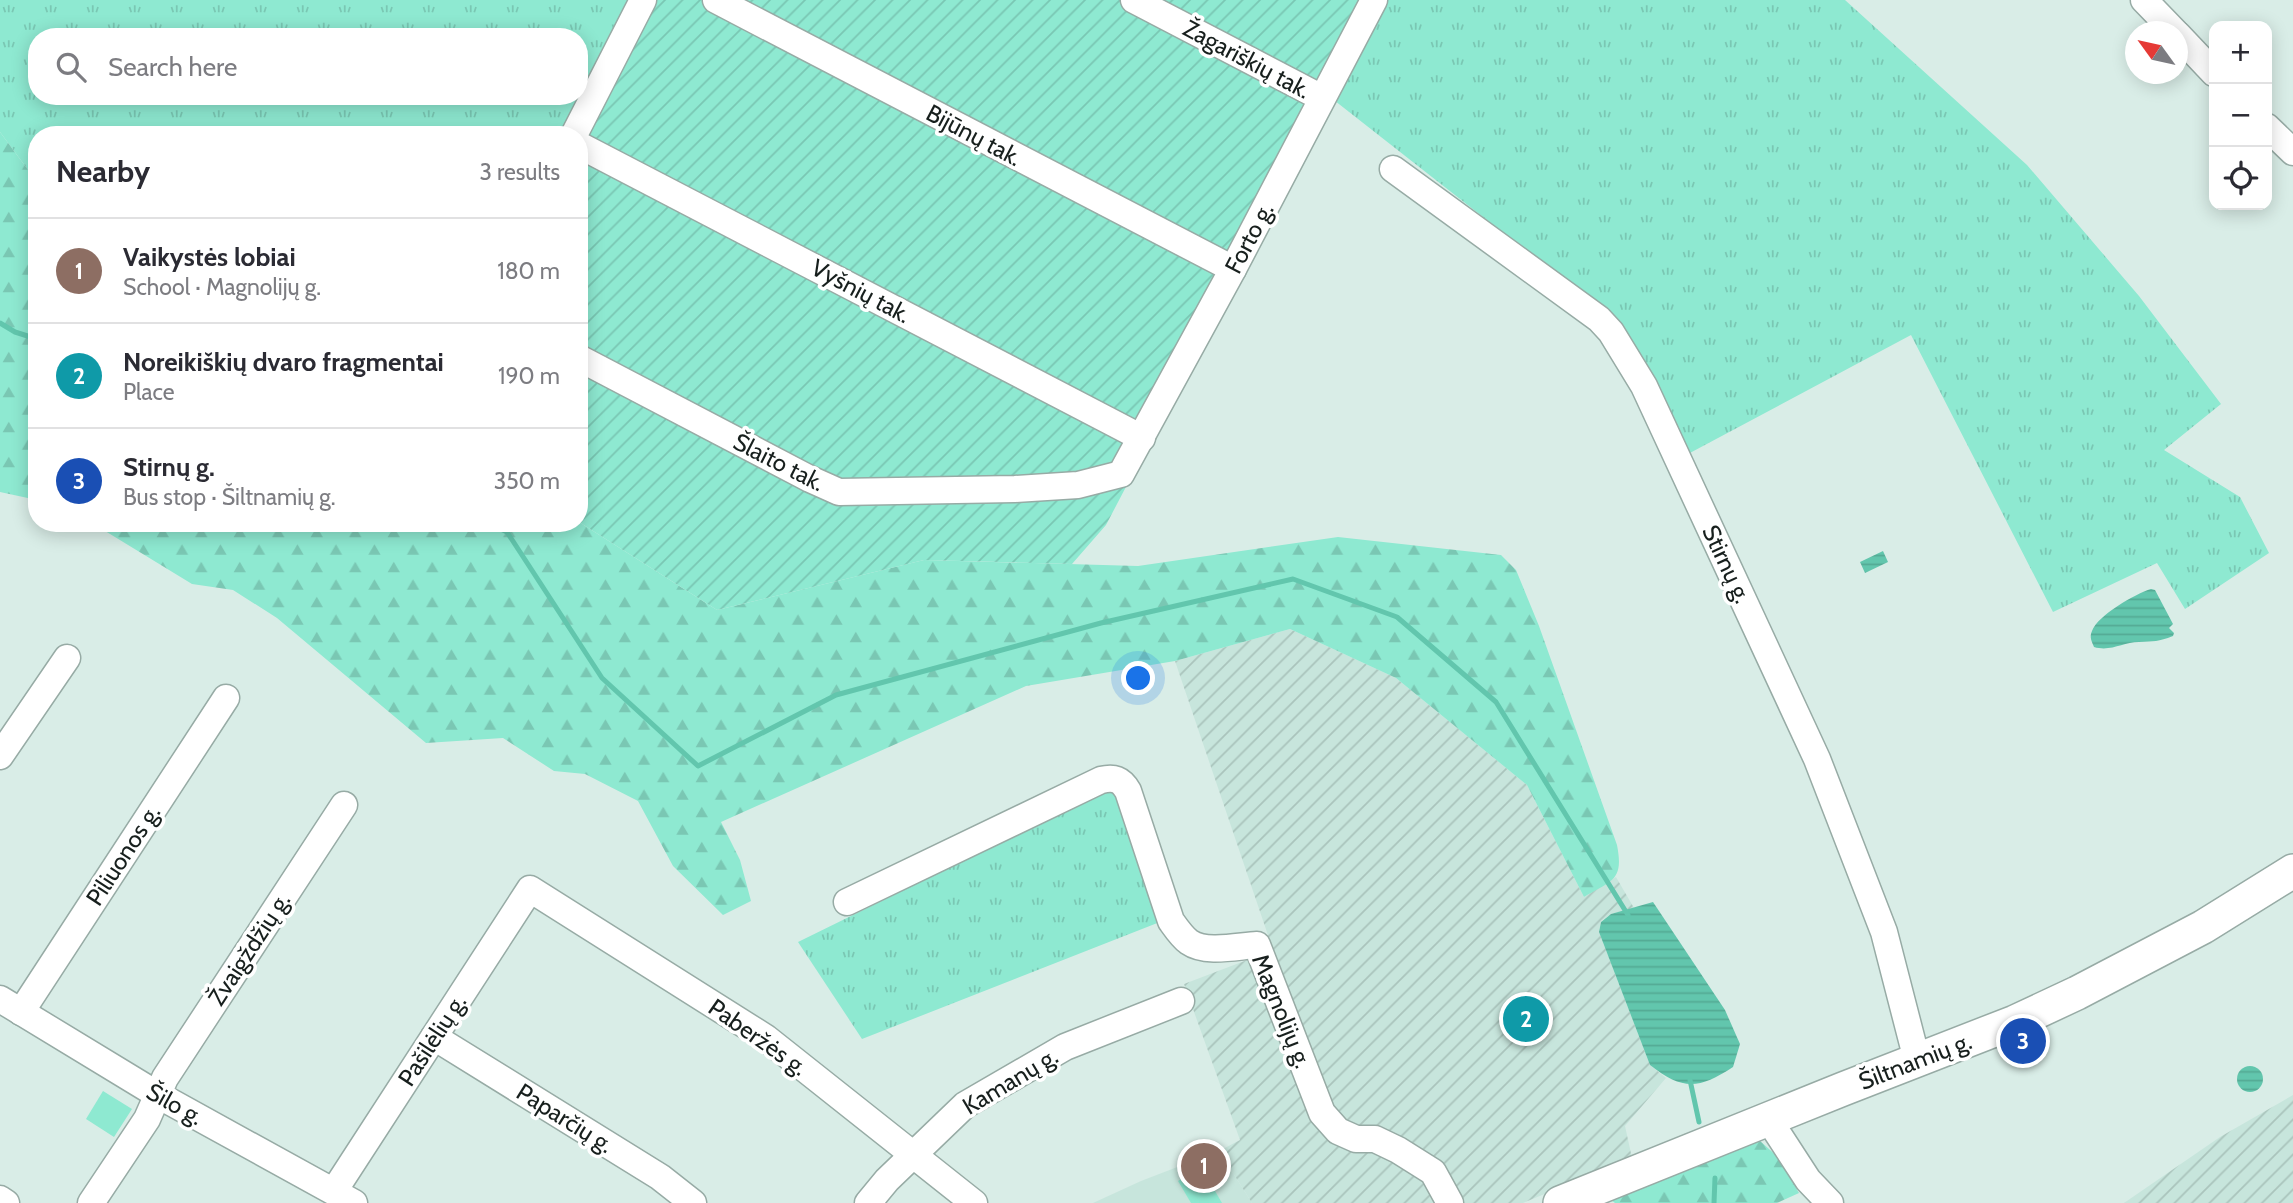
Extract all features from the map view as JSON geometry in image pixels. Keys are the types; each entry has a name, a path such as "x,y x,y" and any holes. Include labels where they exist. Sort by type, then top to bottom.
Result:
{"main road":[{"name":"Šiltnamių g.","path":"1560,1203 2015,1022 2203,927 2293,871"}],"street":[{"path":"580,126 643,0"},
{"name":"Bijūnų tak.","path":"716,0 1233,269"},
{"name":"Žagariškių tak.","path":"1134,0 1322,98"},
{"name":"Forto g.","path":"1121,474 1233,269 1374,0"},
{"path":"2144,0 2164,21"},
{"path":"2188,46 2209,68"},
{"path":"2272,132 2293,152"},
{"name":"Vyšnių tak.","path":"588,150 1142,438"},
{"name":"Stirnų g.","path":"1393,169 1599,319 1611,332 1644,386 1817,759 1884,932 1917,1060"},
{"name":"Šlaito tak.","path":"588,363 839,492 1078,485 1121,474"},
{"path":"0,756 67,658"},
{"name":"Piliuonos g.","path":"10,1006 226,698"},
{"name":"Magnolijų g.","path":"847,902 1101,780 1120,780 1128,791 1171,920 1181,934 1190,943 1202,948 1257,945 1322,1113 1338,1131 1356,1139 1375,1139 1433,1172 1450,1203"},
{"name":"Žvaigždžių g.","path":"92,1203 147,1119 165,1078 344,805"},
{"name":"Pašilėlių g.","path":"344,1197 434,1037 530,889"},
{"name":"Paberžės g.","path":"530,889 766,1038 974,1203"},
{"name":"Kamanų g.","path":"868,1203 887,1180 965,1105 1065,1047 1181,1001"},
{"name":"Šilo g.","path":"10,1006 158,1095 344,1197"},
{"name":"Paparčių g.","path":"434,1037 660,1177 693,1203"},
{"path":"1769,1120 1808,1180 1830,1203"},
{"path":"0,1199 6,1203"}],"shaded area":[{"path":"1883,551 1888,562 1865,573 1860,562"},
{"path":"2151,589 2155,590 2173,624 2169,628 2174,633 2173,636 2111,648 2094,647 2091,633 2102,618 2127,600"},
{"path":"1290,629 1396,678 1527,785 1584,897 1616,877 1634,908 1611,914 1601,921 1599,932 1650,1065 1666,1078 1625,1126 1632,1158 1523,1203 1252,1203 1219,1151 1240,1140 1184,984 1273,950 1175,661"},
{"path":"1653,902 1725,1010 1740,1044 1733,1067 1700,1083 1682,1083 1650,1065 1599,932 1601,922 1611,914"},
{"path":"2250,1066 2259,1070 2263,1079 2259,1088 2250,1092 2241,1088 2237,1079 2241,1070"},
{"path":"2293,1095 2293,1203 2124,1203 2220,1137"},
{"path":"1219,1151 1252,1203 1093,1203 1141,1181"}],"green space":[{"path":"0,0 643,0 588,105 588,28 28,28 28,105 588,105 577,126 28,126 28,170 0,132"},
{"path":"643,0 1381,0 1106,525 1072,564 924,560 717,610 588,528 588,126 583,126"},
{"path":"1381,0 1845,0 2027,165 2139,296 2221,404 2164,450 2240,497 2269,553 2185,609 2157,563 2053,612 1911,335 1688,454 1622,326 1330,97"},
{"path":"0,132 28,170 28,498 0,492"},
{"path":"588,528 717,610 924,560 1138,566 1338,537 1501,555 1516,570 1539,626 1617,845 1619,866 1609,883 1584,897 1527,785 1396,678 1290,629 1175,661 1026,686 721,822 740,860 751,901 723,915 673,866 638,801 585,774 554,771 503,738 426,743 277,618 233,590 192,584 107,532 588,532"},
{"path":"1116,786 1165,920 862,1039 798,942"},
{"path":"103,1091 132,1109 114,1137 86,1119"},
{"path":"1760,1141 1778,1157 1799,1193 1777,1203 1615,1203 1611,1200"},
{"path":"1201,1167 1222,1203 1191,1203 1178,1181"}],"waterway":[{"path":"0,323 28,336"},
{"path":"507,532 602,678 698,766 836,695 1101,623 1293,579 1397,617 1496,702 1628,915"},
{"path":"1690,1080 1699,1122"},
{"path":"1714,1203 1715,1178"}],"place":[{"name":"Noreikiškių dvaro fragmentai","path":"1526,1019"},
{"name":"Stirnų g.","path":"2023,1041"},
{"name":"Vaikystės lobiai","path":"1204,1166"}]}
